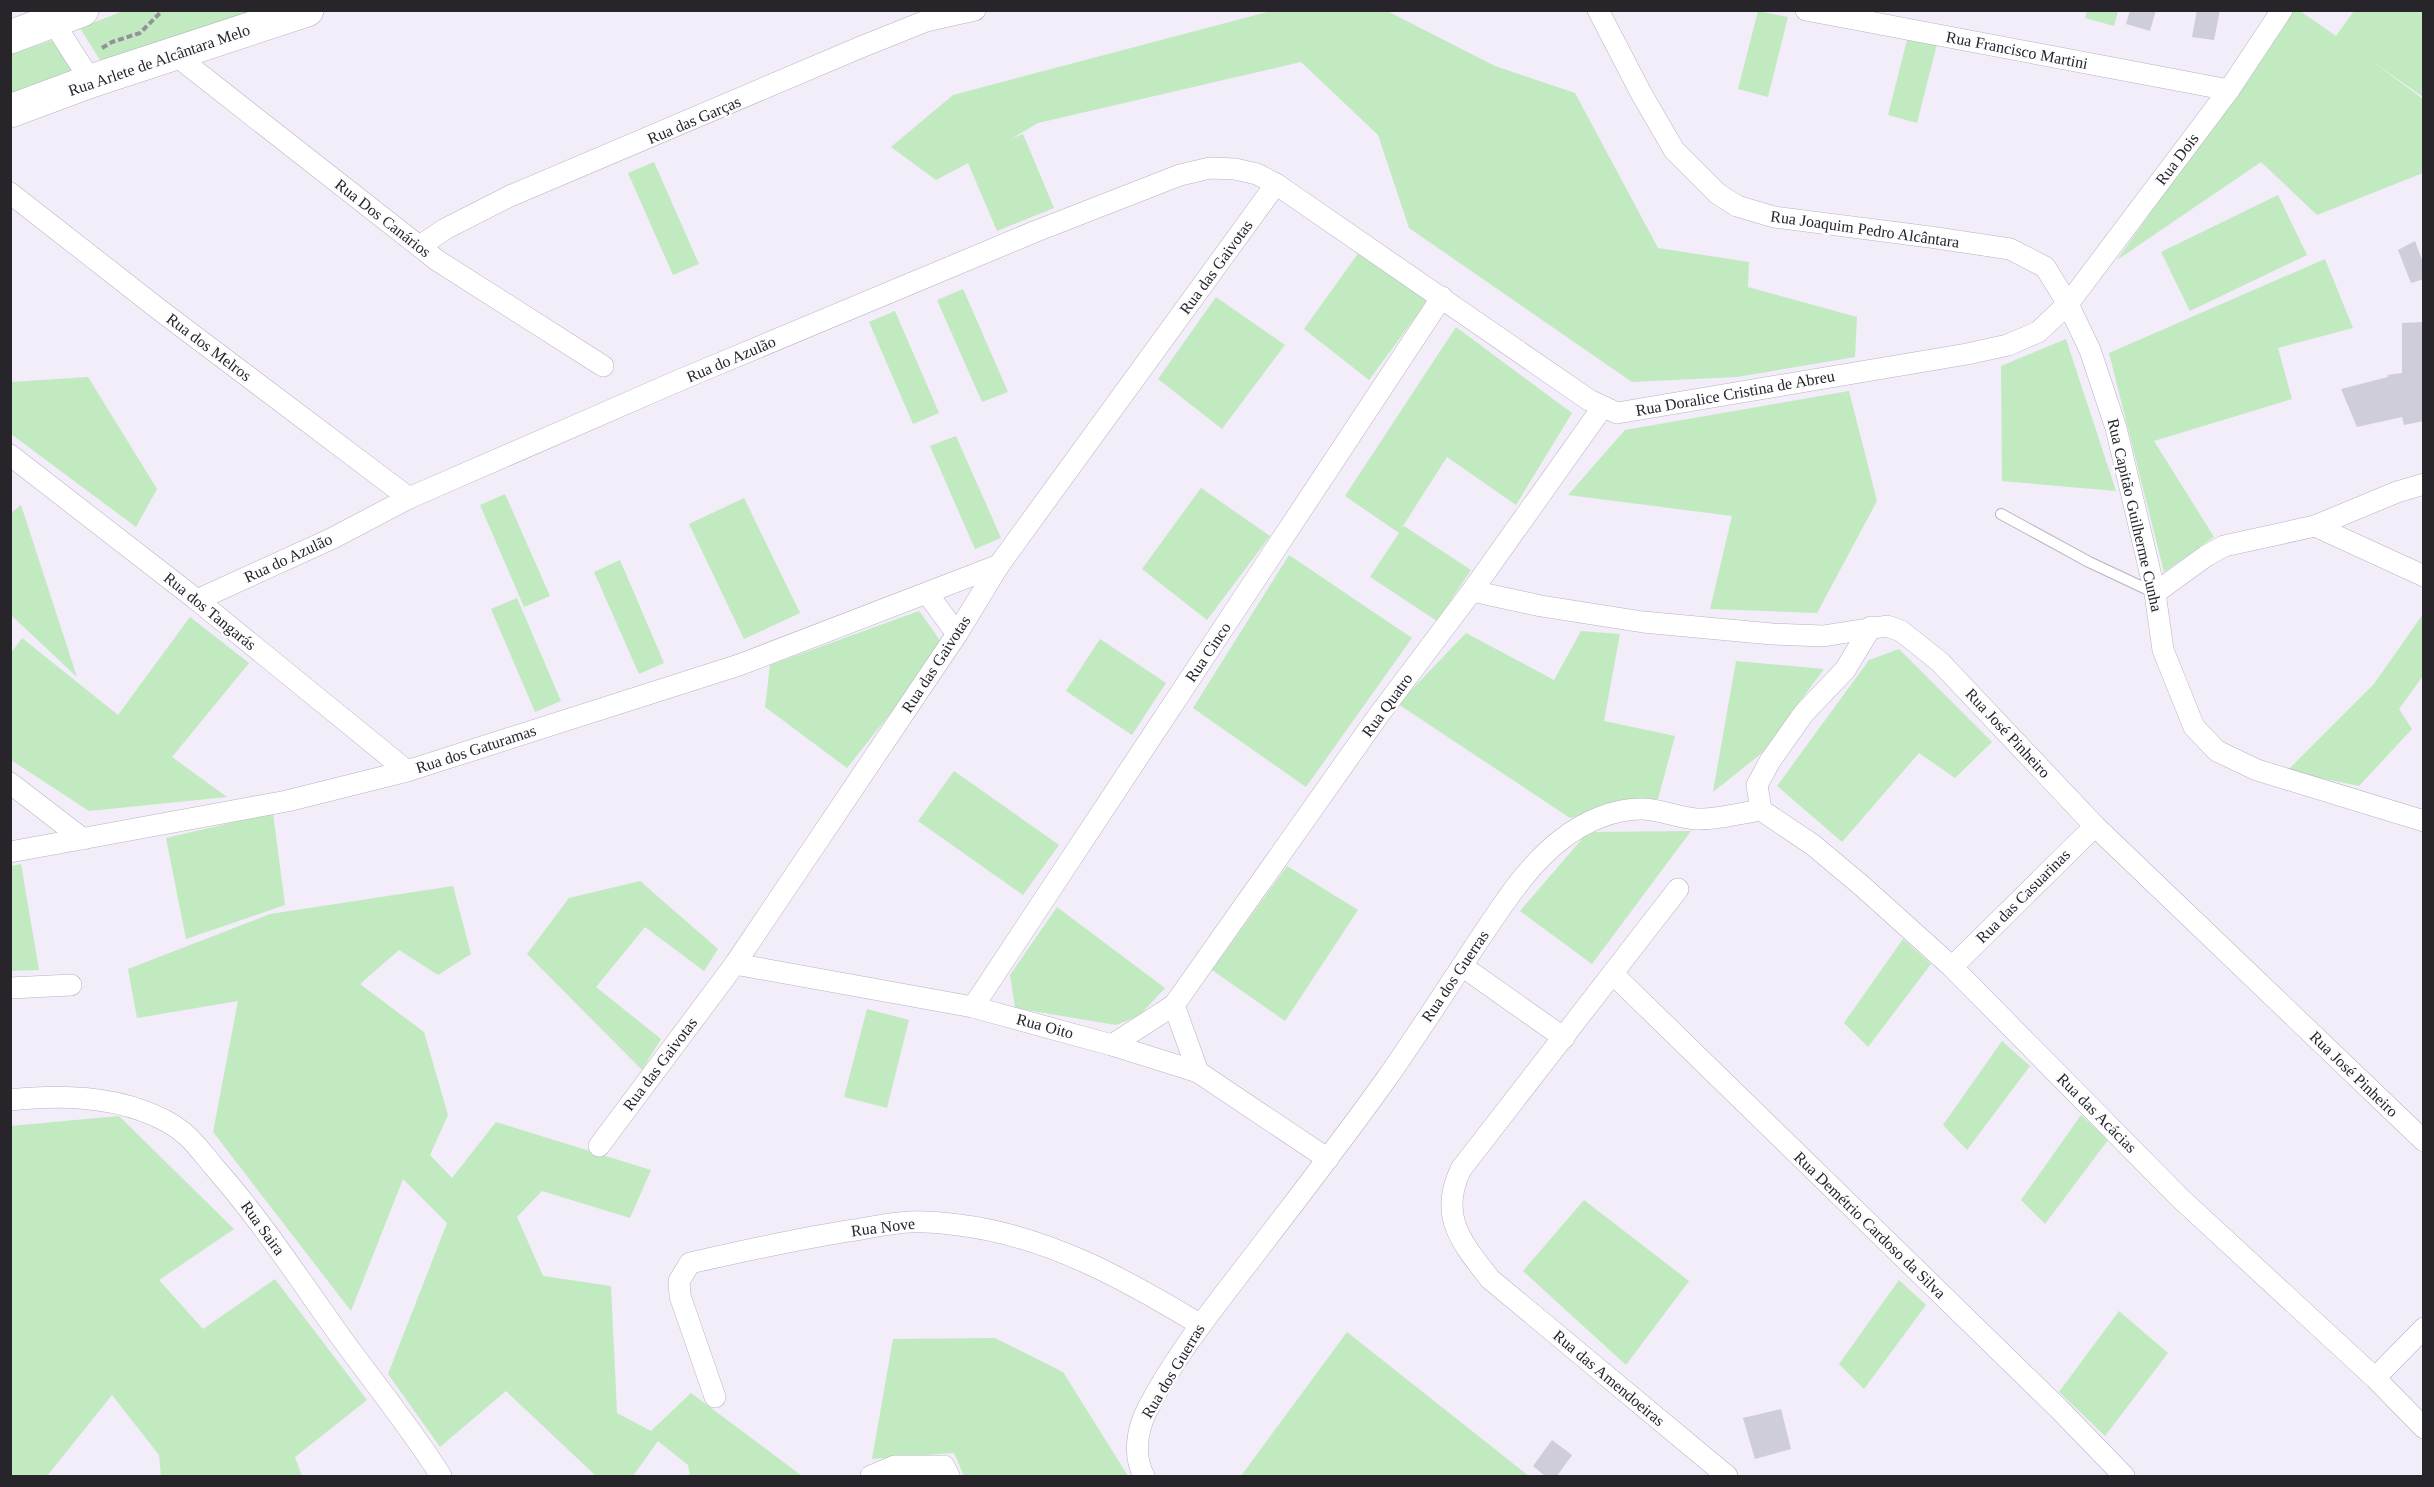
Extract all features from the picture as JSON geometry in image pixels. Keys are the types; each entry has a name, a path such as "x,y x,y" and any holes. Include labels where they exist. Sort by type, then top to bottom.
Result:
{"main road":[{"name":"Rua Arlete de Alcântara Melo","path":"10,111 91,81 307,10"},
{"path":"10,37 60,14"}],"street":[{"name":"Rua das Garças","path":"420,246 445,229 510,196 926,21 975,10"},
{"name":"Rua Joaquim Pedro Alcântara","path":"1598,10 1641,93 1674,150 1718,194 1737,206 1774,218 1919,235 2010,249 2045,267 2068,304"},
{"name":"Rua Francisco Martini","path":"1806,10 2229,90"},
{"name":"Rua Dois","path":"2068,304 2229,90 2282,10"},
{"path":"60,14 91,81"},
{"name":"Rua Dos Canários","path":"174,54 438,261 603,366"},
{"name":"Rua do Azulão","path":"197,600 333,538 409,498 680,380 1023,237 1179,175 1210,168 1235,169 1257,174 1276,184"},
{"name":"Rua Doralice Cristina de Abreu","path":"1276,184 1602,408 1617,413 2008,345 2038,332 2068,304"},
{"name":"Rua das Gaivotas","path":"599,1146 735,964 957,634 999,565 1276,184"},
{"name":"Rua dos Melros","path":"10,193 161,311 409,498"},
{"name":"Rua Cinco","path":"974,1007 1443,297"},
{"name":"Rua Capitão Guilherme Cunha","path":"2068,304 2090,350 2116,428 2156,593 2163,650 2194,727 2217,751 2257,770 2424,821"},
{"name":"Rua Quatro","path":"1112,1045 1174,1005 1378,717 1472,591 1602,408"},
{"name":"Rua dos Tangarás","path":"10,455 197,600 407,771"},
{"path":"2156,593 2206,556 2224,546 2314,526 2397,492 2424,484"},
{"path":"2314,526 2424,576"},
{"name":"Rua dos Gaturamas","path":"10,852 287,801 407,771 739,665 999,565"},
{"name":"Rua José Pinheiro","path":"1472,591 1540,606 1642,622 1772,634 1823,636 1871,627 1887,626 1901,631 1923,646 2095,826 2424,1141"},
{"path":"927,593 957,634"},
{"path":"1761,810 1757,785 1770,761 1804,713 1845,670 1871,627"},
{"path":"10,783 83,839"},
{"name":"Rua dos Guerras","path":"1144,1476 1138,1459 1137,1443 1147,1410 1201,1324 1328,1160 1532,866 1561,840 1589,823 1616,812 1642,809 1698,819 1761,810"},
{"name":"Rua das Acácias","path":"1761,810 1814,845 1952,967 2180,1198 2375,1378 2424,1428"},
{"name":"Rua das Casuarinas","path":"1952,967 2095,826"},
{"name":"Rua das Amendoeiras","path":"1678,889 1614,975 1461,1169 1452,1188 1452,1204 1459,1239 1490,1279 1727,1476"},
{"name":"Rua Oito","path":"735,964 974,1007 1112,1045 1198,1072 1328,1160"},
{"path":"1462,966 1564,1038"},
{"name":"Rua Demétrio Cardoso da Silva","path":"1614,975 2059,1409 2124,1476"},
{"path":"10,988 71,985"},
{"path":"1174,1005 1198,1072"},
{"name":"Rua Saira","path":"10,1100 54,1098 110,1100 136,1107 166,1122 192,1139 239,1195 441,1476"},
{"name":"Rua Nove","path":"715,1397 680,1296 679,1281 690,1263 797,1239 873,1227 910,1222 939,1223 1011,1234 1087,1262 1132,1283 1201,1324"},
{"path":"2375,1378 2424,1328"},
{"path":"871,1476 895,1466 944,1466 949,1476"}],"lane":[{"path":"2001,514 2089,562 2156,593"}],"green space":[{"path":"1275,10 1387,11 1495,66 1575,93 1658,248 1749,262 1748,287 1857,317 1855,357 1737,377 1632,382 1409,228 1378,135 1301,62 1038,123 1011,139 1023,134 1054,208 997,231 968,163 936,180 891,147 953,95"},
{"path":"123,11 281,11 103,65 80,28"},
{"path":"1758,11 1788,17 1768,97 1738,89"},
{"path":"2087,11 2118,11 2114,26 2085,18"},
{"path":"2293,11 2300,11 2336,36 2354,11 2423,11 2423,97 2369,59 2423,99 2423,173 2317,215 2261,162 2117,260"},
{"path":"1908,36 1937,44 1917,123 1888,115"},
{"path":"53,40 78,78 11,102 10,55"},
{"path":"654,162 699,264 673,275 628,173"},
{"path":"2278,195 2307,255 2190,311 2161,252"},
{"path":"1362,248 1431,296 1369,380 1304,329"},
{"path":"2325,259 2353,328 2278,348 2292,399 2154,441 2214,537 2164,572 2109,353"},
{"path":"963,289 1008,392 982,402 937,300"},
{"path":"1216,297 1285,345 1222,429 1158,379"},
{"path":"895,311 939,413 913,424 869,322"},
{"path":"1456,327 1572,413 1516,505 1447,457 1401,529 1404,526 1471,570 1437,621 1370,577 1399,533 1345,496"},
{"path":"2066,339 2116,491 2002,481 2001,366"},
{"path":"88,377 157,489 136,527 11,434 11,382"},
{"path":"1849,391 1877,501 1817,613 1710,609 1732,516 1568,495 1625,430"},
{"path":"956,436 1001,538 975,549 930,446"},
{"path":"1201,488 1270,536 1207,620 1142,569"},
{"path":"505,494 550,596 524,607 480,505"},
{"path":"744,498 800,613 744,639 689,524"},
{"path":"21,505 77,677 11,615 11,513"},
{"path":"1289,555 1412,638 1306,787 1193,708"},
{"path":"620,560 664,663 639,674 594,572"},
{"path":"517,598 561,701 535,712 491,609"},
{"path":"919,611 944,646 847,768 765,707 770,665"},
{"path":"2423,614 2423,676 2399,709 2412,729 2359,786 2287,771 2374,684"},
{"path":"190,617 249,663 172,757 227,797 89,811 11,760 11,653 22,638 118,715"},
{"path":"1581,631 1620,634 1604,721 1675,736 1658,799 1570,818 1398,704 1466,633 1554,680"},
{"path":"1100,639 1166,683 1132,735 1066,691"},
{"path":"1899,649 1992,742 1955,778 1919,753 1842,842 1777,786 1869,660"},
{"path":"1736,661 1824,669 1762,753 1713,792"},
{"path":"954,771 1059,845 1023,895 918,821"},
{"path":"273,813 285,905 186,939 166,838"},
{"path":"1691,831 1592,964 1520,911 1588,832"},
{"path":"21,864 39,970 11,971 11,866"},
{"path":"1287,866 1358,910 1285,1021 1212,970"},
{"path":"640,881 718,949 704,971 645,927 596,987 661,1039 642,1070 527,954 569,898"},
{"path":"453,886 471,954 438,975 399,950 360,984 424,1032 448,1115 430,1155 452,1178 496,1122 651,1170 630,1218 542,1191 517,1217 543,1276 611,1286 617,1413 651,1431 691,1393 802,1476 690,1476 688,1465 658,1441 633,1476 596,1476 506,1391 440,1447 388,1374 447,1223 403,1179 351,1311 213,1132 238,1001 137,1018 128,969 270,914"},
{"path":"1057,907 1165,988 1139,1016 1116,1025 1015,1008 1010,975"},
{"path":"1903,939 1931,964 1868,1047 1844,1023"},
{"path":"867,1009 909,1020 887,1108 844,1097"},
{"path":"2002,1041 2030,1066 1967,1150 1943,1125"},
{"path":"2081,1115 2108,1140 2045,1224 2021,1200"},
{"path":"119,1116 234,1229 159,1280 203,1329 275,1279 367,1400 295,1457 302,1476 161,1476 159,1455 112,1395 47,1476 11,1476 11,1126"},
{"path":"1584,1200 1689,1281 1626,1365 1523,1271"},
{"path":"1899,1280 1926,1305 1864,1389 1839,1364"},
{"path":"2119,1311 2168,1353 2105,1436 2059,1392"},
{"path":"1347,1332 1529,1476 1241,1476"},
{"path":"995,1338 1063,1372 1128,1476 964,1476 954,1453 872,1459 893,1339"}],"building":[{"path":"2130,10 2156,10 2150,31 2126,24"},
{"path":"2197,10 2220,10 2214,40 2192,37"},
{"path":"2415,241 2424,265 2424,279 2411,283 2398,250"},
{"path":"2424,322 2424,421 2404,425 2402,417 2357,427 2341,389 2388,377 2387,375 2402,373 2402,323"},
{"path":"1781,1409 1791,1449 1755,1459 1743,1418"},
{"path":"1552,1440 1572,1455 1557,1476 1545,1476 1533,1466"}]}
